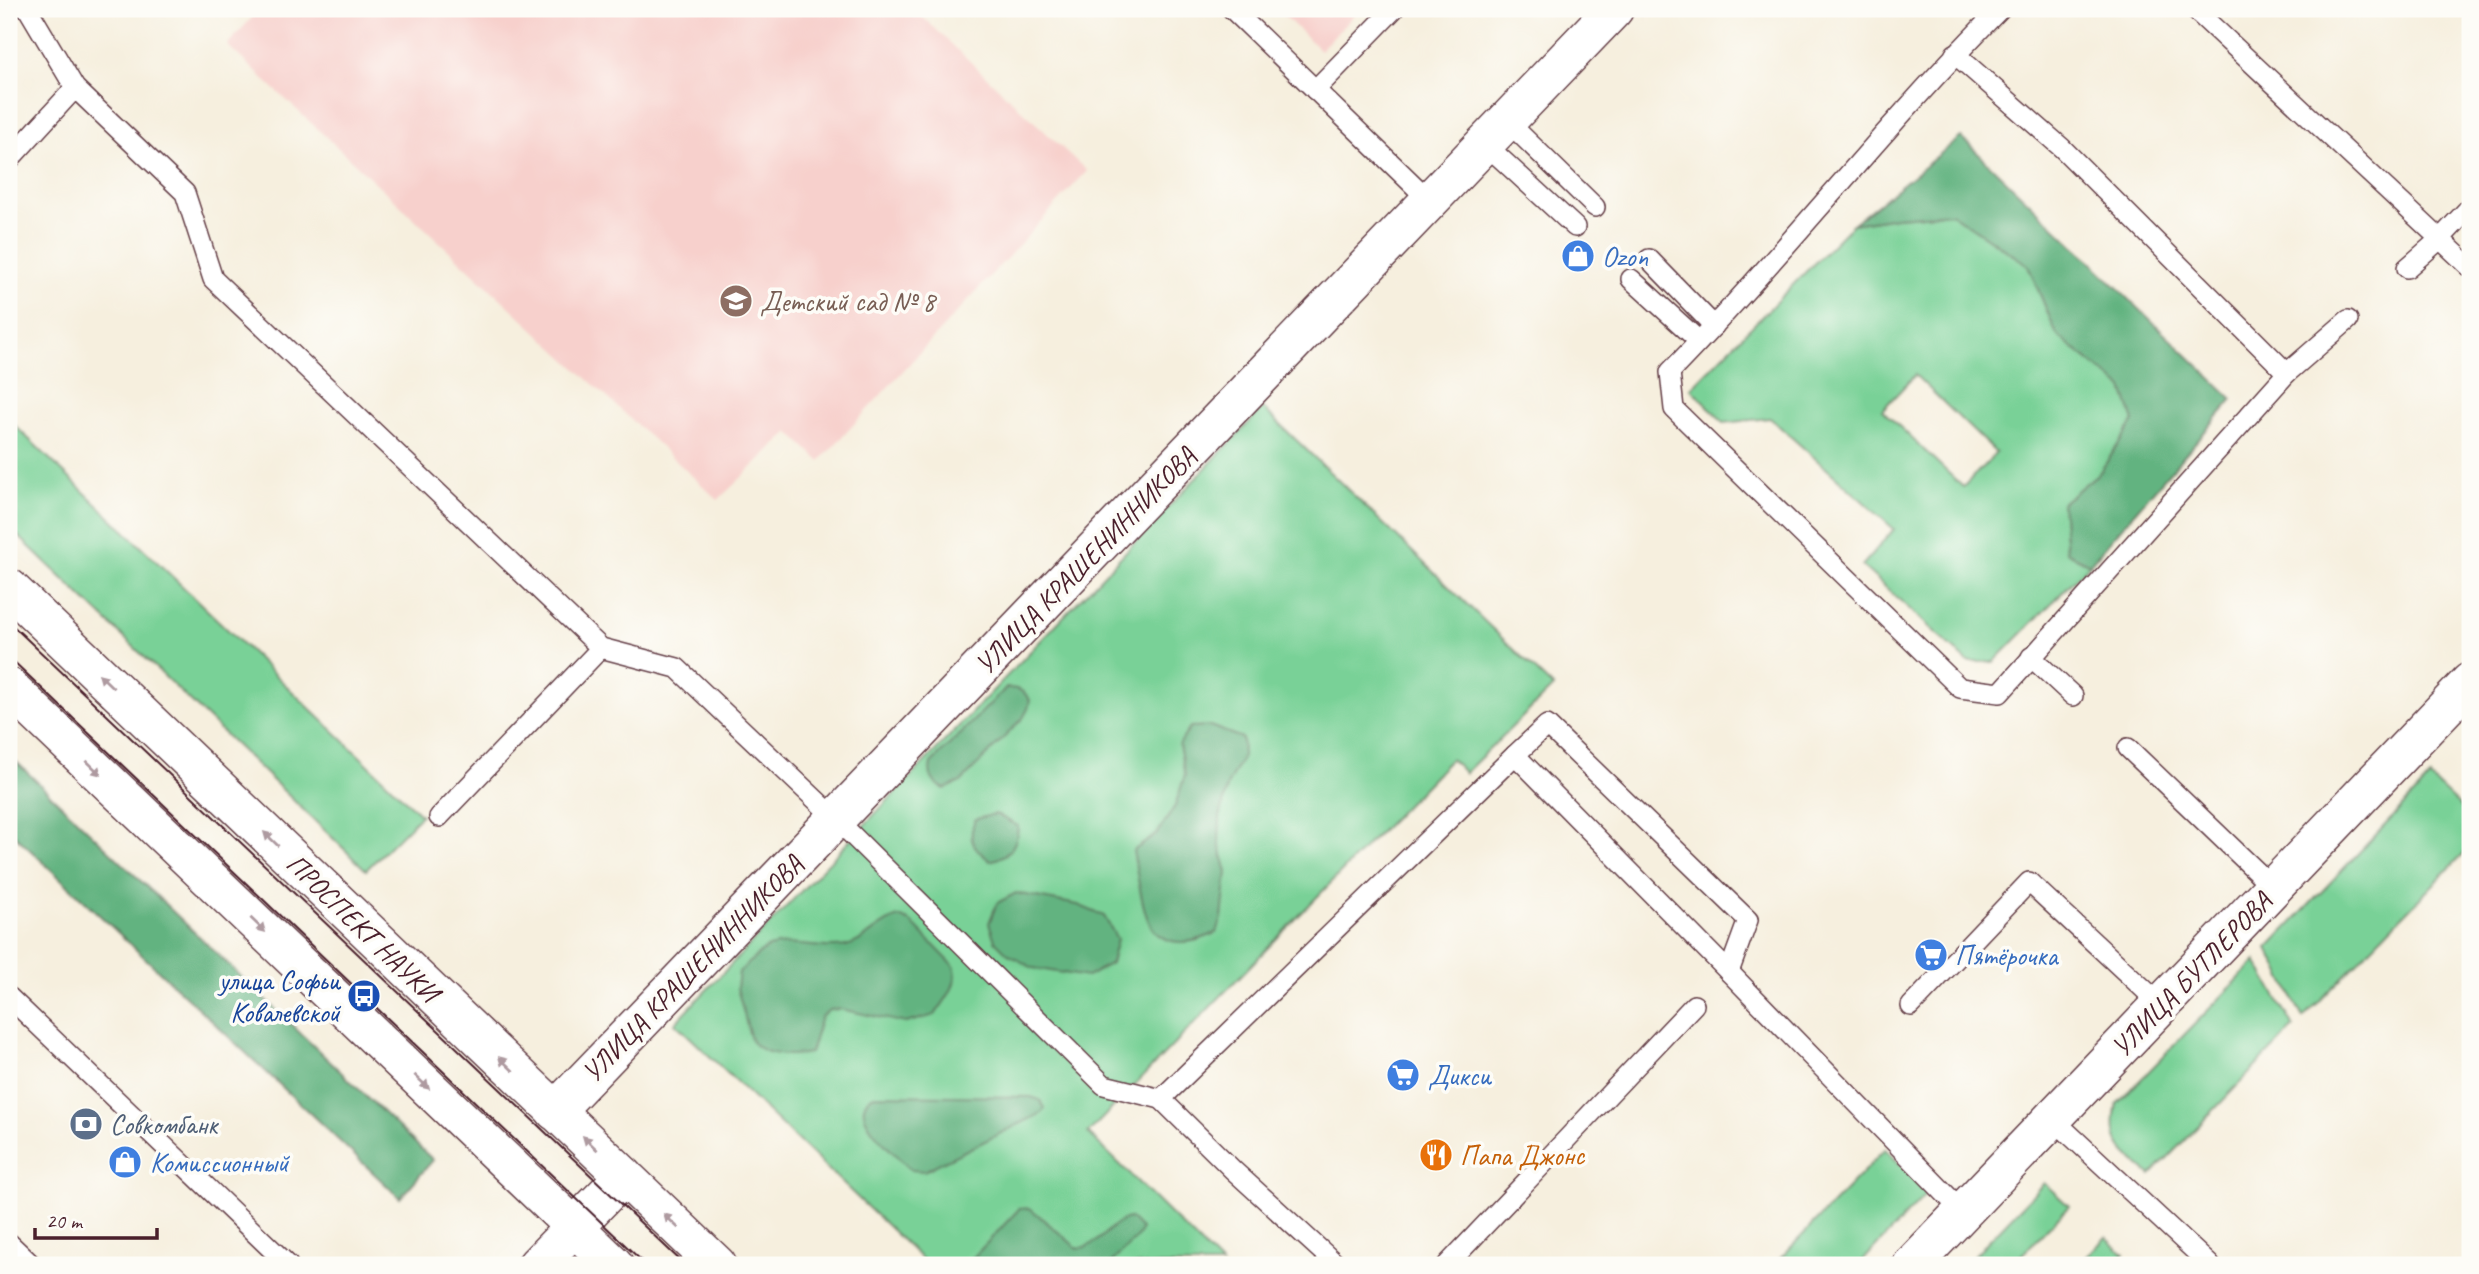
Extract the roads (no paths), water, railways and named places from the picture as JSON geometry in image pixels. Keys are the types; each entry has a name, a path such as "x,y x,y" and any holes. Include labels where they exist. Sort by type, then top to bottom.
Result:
{"street":[{"name":"УЛИЦА КРАШЕНИННИКОВА","path":"555,1111 1614,9"},
{"name":"ПРОСПЕКТ НАУКИ","path":"9,588 717,1265"},
{"name":"УЛИЦА БУТЛЕРОВА","path":"1912,1265 2470,682"},
{"path":"9,687 614,1265"},
{"path":"537,1265 624,1176"}],"lane":[{"path":"28,9 75,88 185,192 213,279 601,648 677,668 835,818 1104,1085 1161,1099 1233,1170 1337,1265"},
{"path":"1232,9 1429,200"},
{"path":"1315,90 1394,9"},
{"path":"2000,9 1955,54 1670,372 1674,409 1960,688 2000,693 2287,373 2348,320"},
{"path":"2194,9 2470,267"},
{"path":"1955,54 2062,148 2287,373"},
{"path":"9,160 75,88"},
{"path":"1495,132 1595,207"},
{"path":"1495,132 1575,227"},
{"path":"2407,268 2440,239 2470,207"},
{"path":"1649,259 1714,326"},
{"path":"1631,279 1699,341"},
{"path":"439,817 601,648"},
{"path":"2031,657 2073,696"},
{"path":"1161,1099 1547,725 1748,920 1729,972"},
{"path":"2128,748 2274,888"},
{"path":"1516,755 1963,1212"},
{"path":"1911,1006 2029,882 2161,1005"},
{"path":"9,997 288,1265"},
{"path":"1447,1265 1694,1005"},
{"path":"2053,1119 2210,1265"},
{"path":"9,1243 32,1265"}],"tram line":[{"path":"9,622 685,1265"},
{"path":"9,657 646,1265"}],"place":[{"name":"Ozon","path":"1578,256"},
{"name":"Детский сад № 8","path":"736,301"},
{"name":"Пятёрочка","path":"1931,955"},
{"name":"улица Софьи Ковалевской","path":"364,996"},
{"name":"Дикси","path":"1403,1075"},
{"name":"Совкомбанк","path":"86,1124"},
{"name":"Папа Джонс","path":"1436,1155"},
{"name":"Комиссионный","path":"125,1162"}]}
